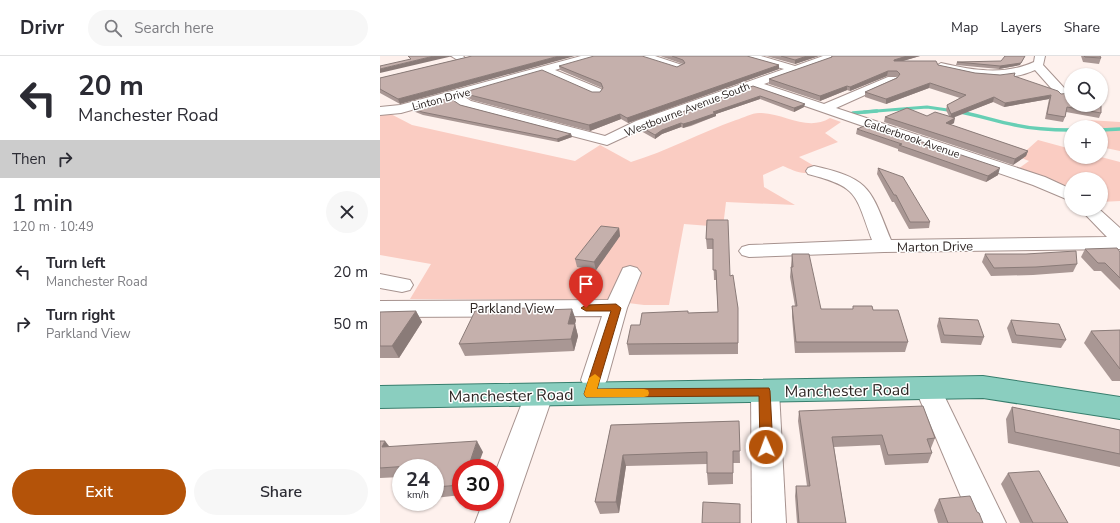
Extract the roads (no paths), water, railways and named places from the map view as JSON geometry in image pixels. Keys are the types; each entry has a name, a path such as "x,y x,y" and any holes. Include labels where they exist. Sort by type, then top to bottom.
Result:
{"main road":[{"name":"Manchester Road","path":"380,397 412,390 925,381 985,375 1120,395"},
{"name":"Manchester Road","path":"925,381 983,387 1120,408"},
{"name":"Manchester Road","path":"380,383 412,390"}],"street":[{"name":"Linton Drive","path":"380,111 401,109 593,56"},
{"path":"644,56 672,67"},
{"path":"749,56 795,69"},
{"name":"Westbourne Avenue South","path":"454,95 466,104 607,141 641,124 828,58"},
{"path":"941,66 986,74 1012,73 1039,60 1063,94"},
{"path":"543,70 597,92"},
{"path":"825,108 892,79"},
{"name":"Calderbrook Avenue","path":"752,84 1039,181 1064,193"},
{"path":"814,171 837,177 856,187 863,197 884,246"},
{"path":"1096,216 1120,240"},
{"name":"Marton Drive","path":"749,251 884,246 1120,243"},
{"path":"592,387 616,308 630,273"},
{"path":"380,281 402,285"},
{"name":"Parkland View","path":"380,309 616,308"},
{"path":"925,381 988,523"},
{"path":"764,384 769,523"},
{"path":"492,523 542,387"}],"waterway":[{"path":"864,112 927,107 961,112"},
{"path":"853,113 877,111"},
{"path":"954,111 1022,126 1064,130"},
{"path":"1108,130 1120,129"}]}
